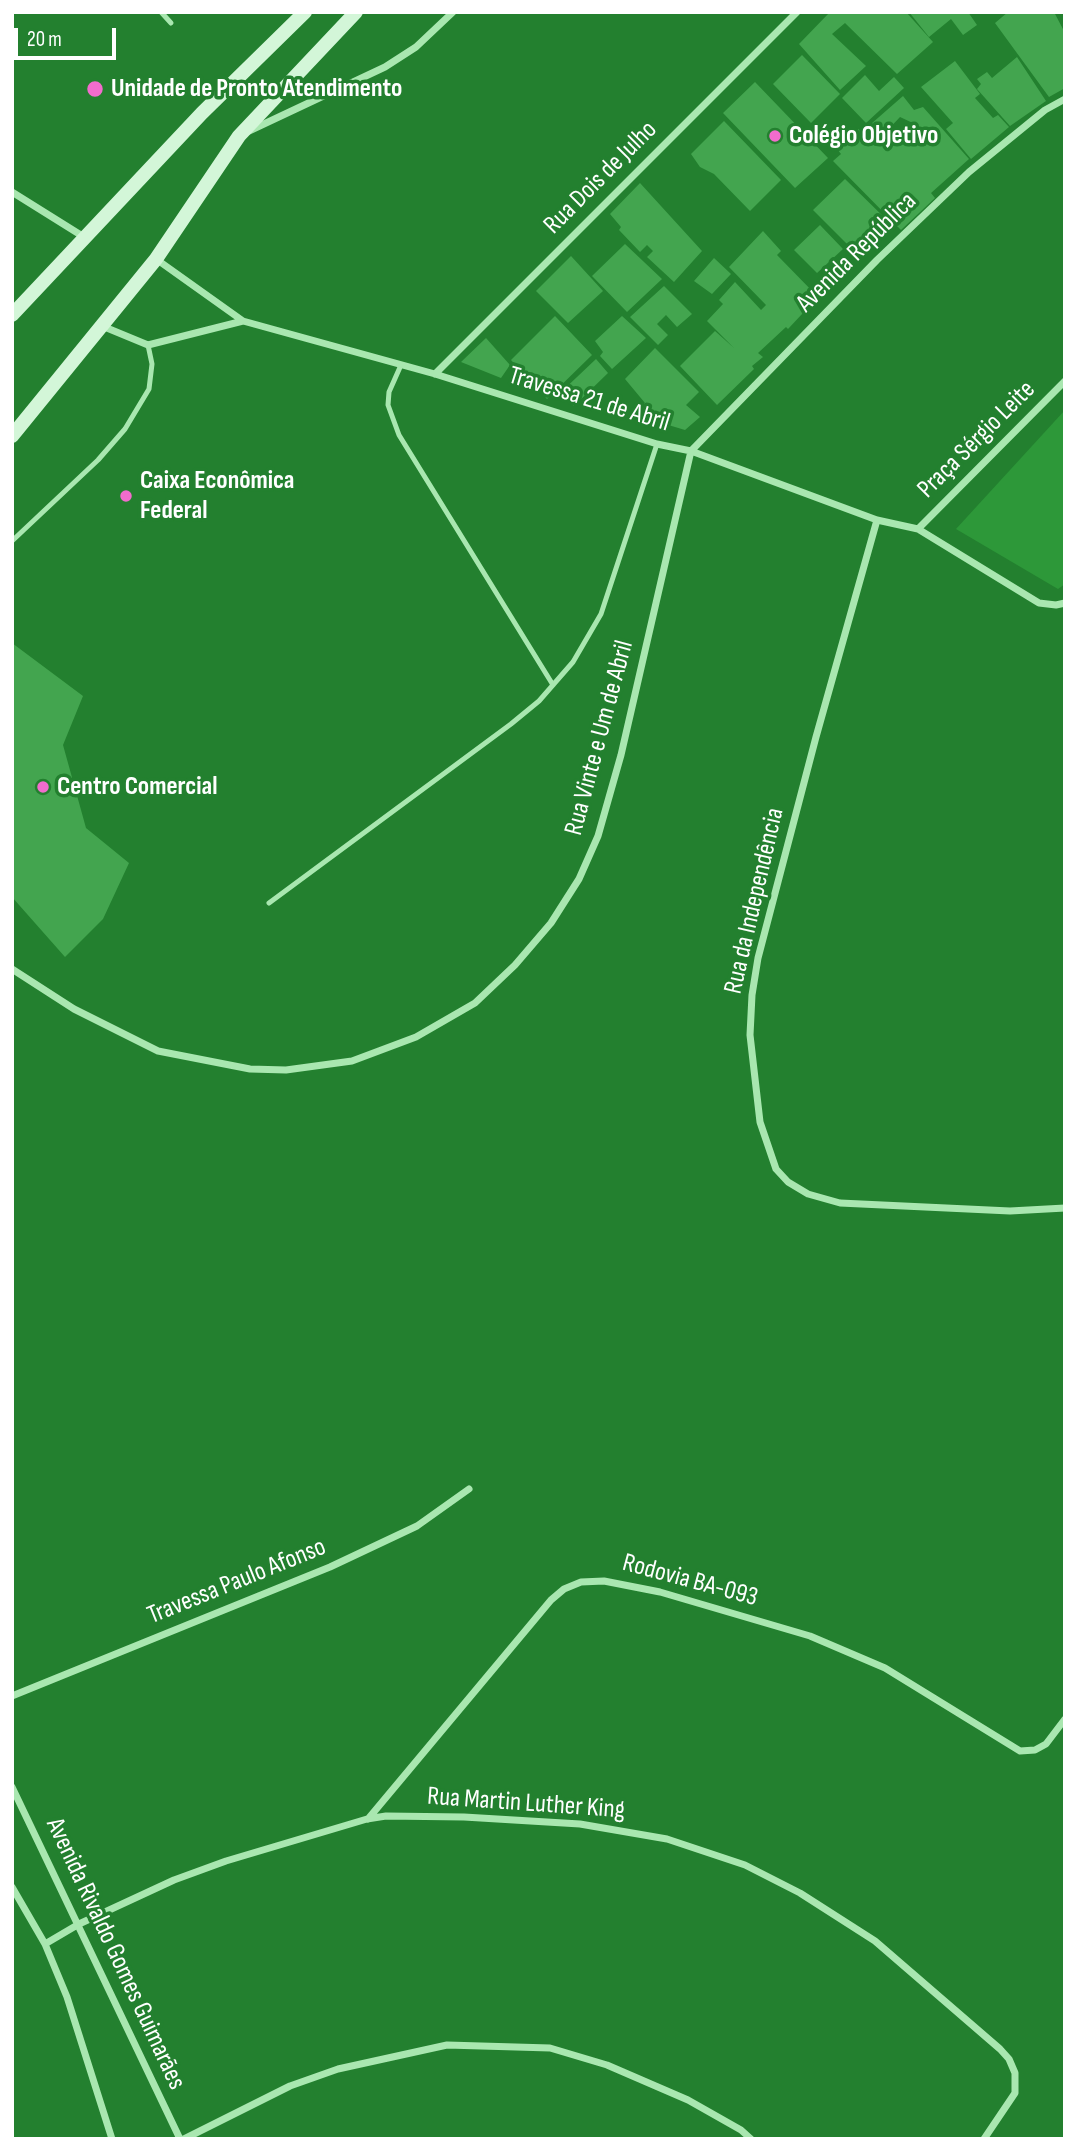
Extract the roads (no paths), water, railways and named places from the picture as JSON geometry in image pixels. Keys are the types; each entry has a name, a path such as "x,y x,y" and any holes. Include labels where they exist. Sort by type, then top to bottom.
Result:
{"main road":[{"path":"13,313 202,113 305,12"},
{"path":"12,436 156,259 239,136 356,12"}],"street":[{"path":"239,136 385,67 416,47 453,12"},
{"name":"Rua Dois de Julho","path":"435,374 797,12"},
{"name":"Avenida República","path":"691,452 877,260 969,172 1045,110 1065,99"},
{"path":"12,192 85,237"},
{"name":"Travessa 21 de Abril","path":"156,259 243,321 435,374 657,444 691,452 877,520 918,529"},
{"name":"Travessa 21 de Abril","path":"148,345 243,321"},
{"path":"102,326 148,345"},
{"name":"Praça Sérgio Leite","path":"1065,382 918,529 1039,603 1065,603"},
{"name":"Rua Vinte e Um de Abril","path":"12,969 74,1009 158,1051 250,1069 286,1070 352,1061 416,1037 475,1003 516,965 551,923 579,879 598,836 621,755 691,452"},
{"name":"Rua da Independência","path":"877,520 758,958 752,995 750,1035 760,1122 776,1169 788,1182 808,1194 840,1203 1010,1211 1065,1208"},
{"name":"Travessa Paulo Afonso","path":"12,1696 330,1567 417,1526 469,1489"},
{"name":"Rodovia BA-093","path":"367,1819 551,1600 564,1589 581,1582 604,1581 660,1592 810,1636 885,1668 1020,1751 1035,1750 1046,1744 1065,1719"},
{"name":"Avenida Rivaldo Gomes Guimarães","path":"12,1787 147,2072 182,2139"},
{"name":"Rua Martin Luther King","path":"45,1944 79,1924 174,1880 226,1861 367,1819 386,1816 464,1817 580,1824 667,1839 745,1865 800,1893 875,1941 941,1996 1009,2059 1015,2073 1015,2093 984,2139"},
{"path":"12,1887 45,1944 67,1997 111,2139"},
{"path":"182,2139 290,2086 338,2069 447,2045 550,2049 607,2065 688,2100 741,2130 751,2139"}],"lane":[{"path":"161,12 171,23"},
{"path":"12,541 98,460 125,429 149,389 152,364 148,345"},
{"path":"401,365 389,392 388,405 399,435 553,685"},
{"path":"269,902 511,724 539,701 573,662 601,614 657,444"}],"place":[{"name":"Unidade de Pronto Atendimento","path":"95,89"},
{"name":"Colégio Objetivo","path":"775,136"},
{"name":"Caixa Econômica Federal","path":"126,496"},
{"name":"Centro Comercial","path":"43,787"}]}
